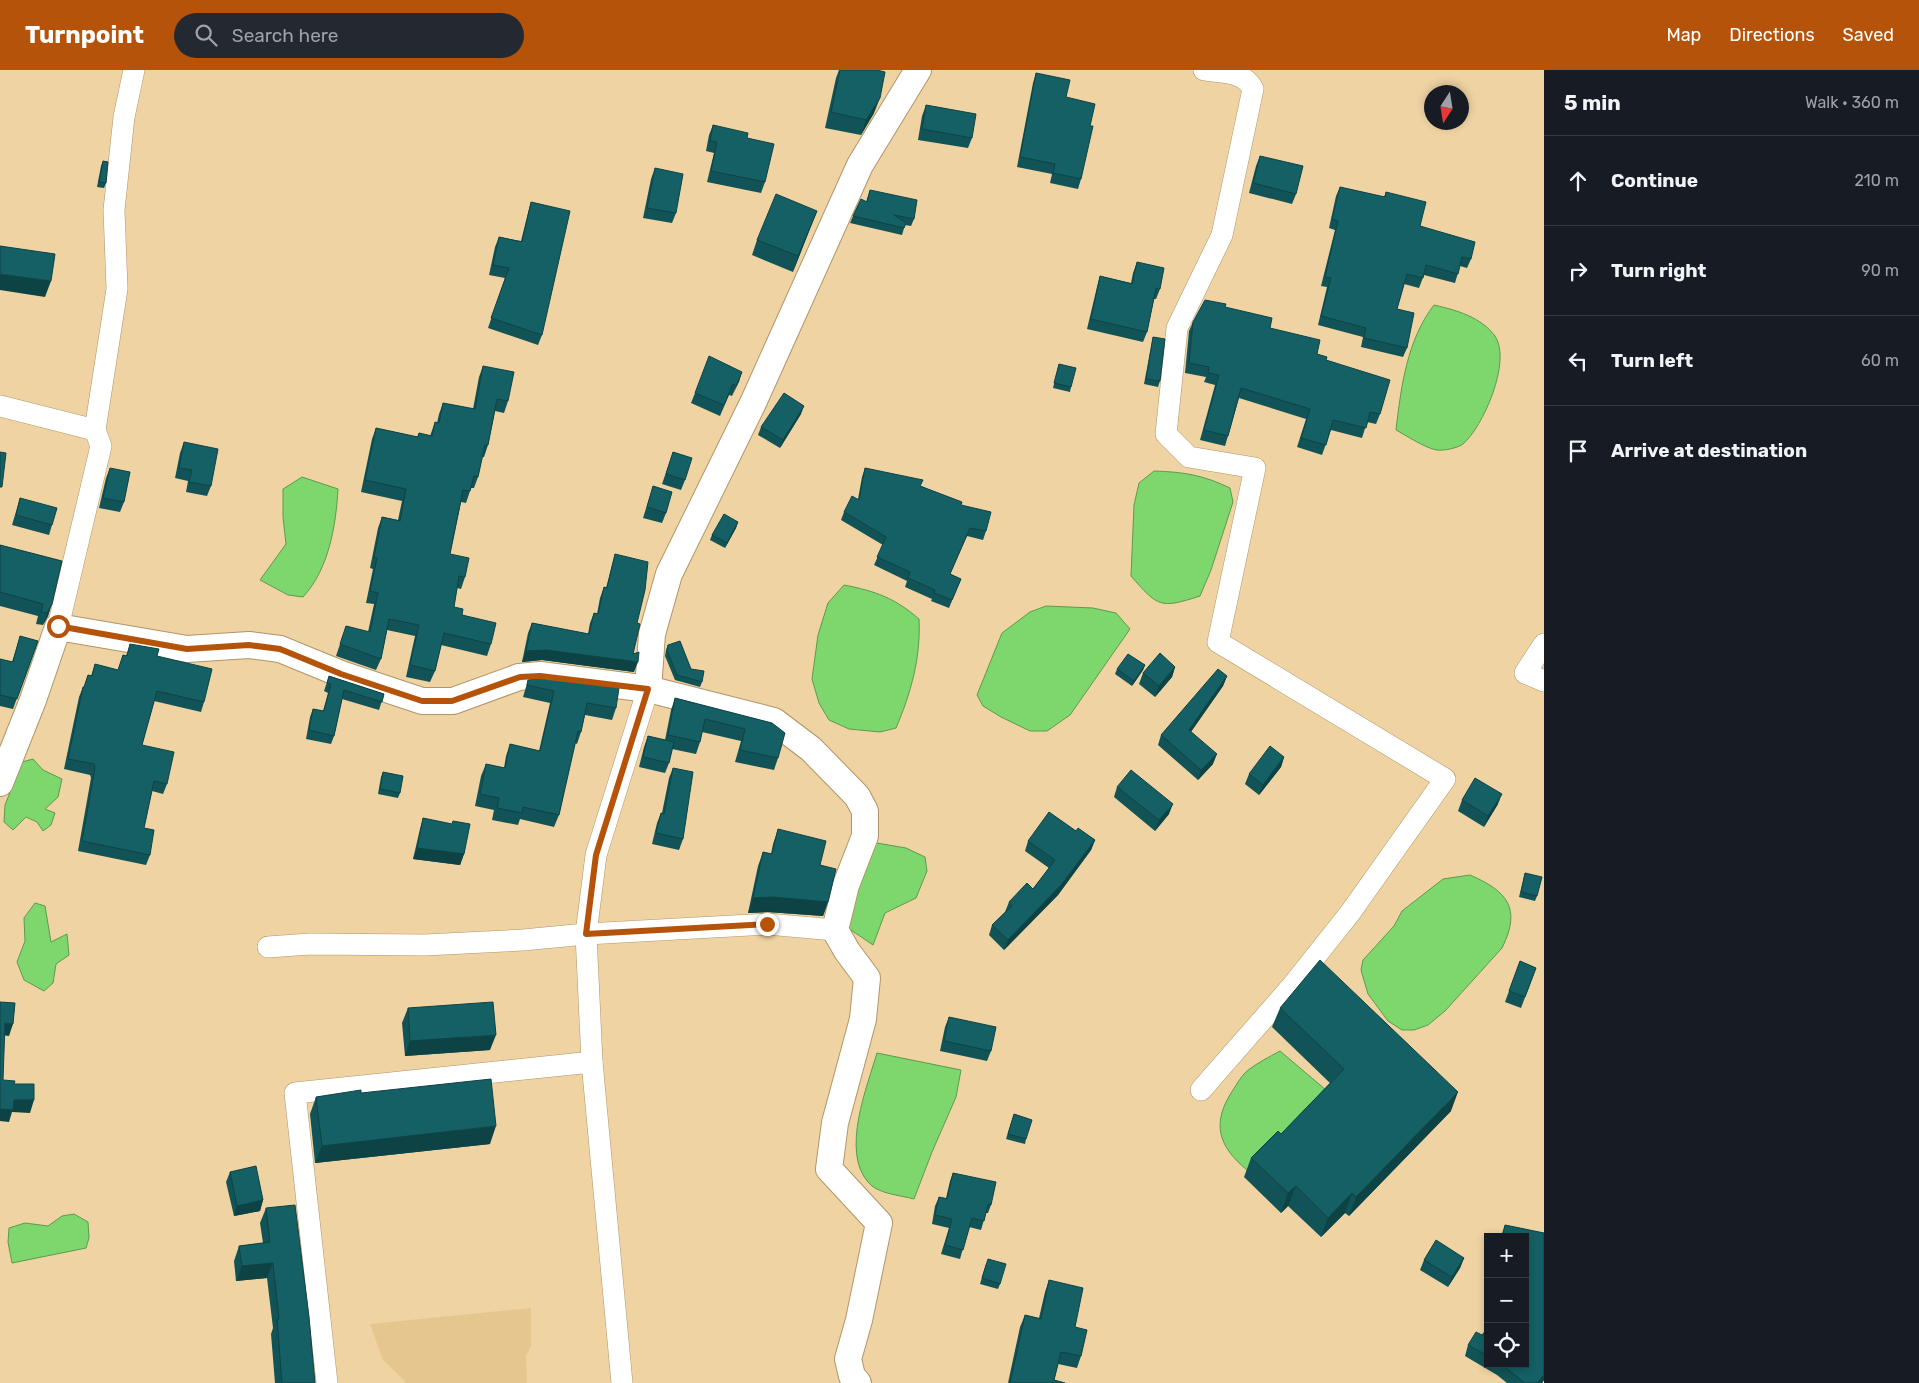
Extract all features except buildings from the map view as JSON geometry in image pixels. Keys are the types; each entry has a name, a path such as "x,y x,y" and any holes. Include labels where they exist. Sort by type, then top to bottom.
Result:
{"street":[{"path":"0,783 33,700 58,626 68,578 97,469 101,446 95,430 117,289 114,210 124,117 134,70"},
{"path":"622,1383 592,1062 586,934 596,855 648,689 652,634 669,574 753,403 860,165 918,70"},
{"path":"1202,1090 1292,986 1350,913 1445,779 1218,642 1255,468 1189,457 1166,434 1166,425 1177,328 1222,235 1253,89 1248,80 1236,74 1204,70"},
{"path":"0,406 95,430"},
{"path":"58,626 187,649 249,645 280,649 341,674 422,701 452,701 520,677 540,676 648,689 774,721 811,749 857,796 865,812 865,836 846,885 835,930 847,951 867,978 863,1019 835,1123 829,1169 879,1223 859,1320 848,1359 852,1376 858,1383"},
{"path":"1544,644 1526,673 1544,681"},
{"path":"268,948 310,944 434,944 523,940 586,934 767,924 835,930"},
{"path":"327,1383 295,1093 592,1062"}],"shaded area":[{"path":"1434,305 1468,315 1489,329 1495,336 1499,347 1500,361 1493,393 1471,436 1461,445 1443,450 1437,450 1416,442 1396,430 1400,397 1411,349 1417,333"},
{"path":"1154,471 1175,472 1211,480 1230,488 1233,502 1211,570 1200,596 1176,603 1168,604 1154,599 1131,576 1134,505 1139,483"},
{"path":"302,477 338,489 330,546 319,573 303,597 288,595 260,580 286,544 283,517 283,489"},
{"path":"844,585 884,596 902,606 919,619 917,661 906,702 896,728 880,732 849,729 829,720 819,703 812,679 818,635 828,603"},
{"path":"1046,606 1093,608 1116,613 1130,629 1070,715 1047,731 1030,731 983,706 977,695 1002,633 1030,612"},
{"path":"33,759 43,770 62,779 58,797 45,809 55,813 51,825 43,831 37,822 26,817 13,830 4,822 5,805 22,762"},
{"path":"871,842 906,848 925,857 927,871 916,898 885,913 873,945 845,926"},
{"path":"1470,875 1493,888 1507,902 1511,922 1502,948 1445,1011 1428,1025 1414,1030 1402,1030 1388,1021 1368,994 1361,970 1363,960 1394,926 1402,911 1443,879"},
{"path":"35,903 45,906 51,942 67,934 69,955 56,964 53,983 44,991 24,980 17,962 25,941 24,918"},
{"path":"1280,1051 1326,1090 1247,1170 1229,1152 1224,1143 1220,1123 1222,1113 1226,1102 1245,1073"},
{"path":"877,1053 961,1070 956,1097 914,1199 889,1194 877,1189 868,1182 860,1169 856,1137 863,1101"},
{"path":"74,1214 88,1222 89,1238 86,1248 12,1263 8,1242 9,1228 25,1223 48,1226 62,1216"},
{"path":"531,1308 531,1346 526,1356 527,1383 405,1383 383,1360 370,1324"}],"route":[{"path":"58,626 124,640 187,649 249,645 280,649 341,674 422,701 452,701 520,677 540,676 648,689 596,855 586,934 767,924"}]}
